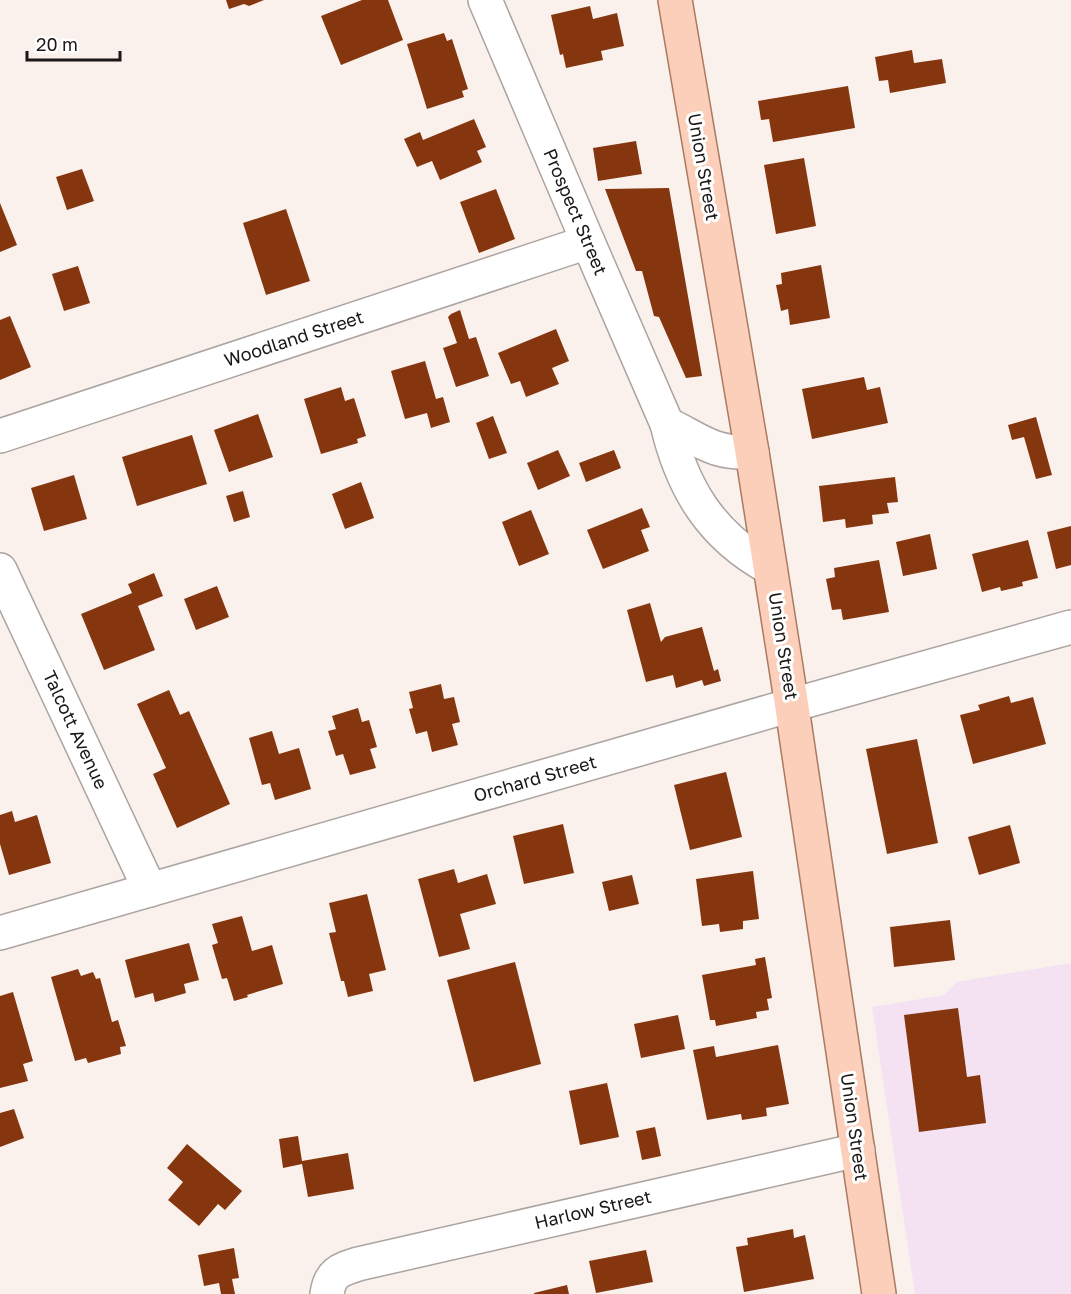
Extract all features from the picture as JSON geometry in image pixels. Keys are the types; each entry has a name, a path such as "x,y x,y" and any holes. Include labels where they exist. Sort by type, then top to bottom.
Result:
{"main road":[{"name":"Union Street","path":"675,0 752,452 792,705 879,1294"}],"street":[{"name":"Prospect Street","path":"485,0 668,424 681,470 710,520 730,542 770,568"},
{"name":"Woodland Street","path":"0,436 588,242"},
{"path":"668,424 717,450 736,453 752,452"},
{"name":"Talcott Avenue","path":"0,570 150,890"},
{"name":"Orchard Street","path":"0,933 1071,627"},
{"name":"Harlow Street","path":"329,1286 337,1273 358,1264 858,1150"}],"shaded area":[{"path":"1071,963 1071,1294 915,1294 872,1007 944,995 957,982"}],"building":[{"path":"226,0 264,0 249,6 244,4 229,9"},
{"path":"362,0 388,0 403,40 341,65 321,16"},
{"path":"590,6 593,19 617,13 624,46 601,51 603,60 566,68 563,54 560,55 551,15"},
{"path":"444,33 447,41 452,39 468,89 462,91 464,97 427,109 407,44"},
{"path":"912,50 914,63 942,59 946,83 890,93 888,80 879,81 875,57"},
{"path":"848,86 855,128 773,142 769,119 761,120 758,101"},
{"path":"474,119 486,147 477,151 482,162 440,180 432,161 417,167 404,139 420,132 423,140"},
{"path":"636,141 642,174 598,181 593,148"},
{"path":"804,158 816,226 776,234 764,165"},
{"path":"82,169 94,201 67,210 56,177"},
{"path":"669,188 702,376 686,378 659,317 654,316 642,271 636,271 605,189"},
{"path":"496,189 515,239 479,253 460,202"},
{"path":"0,203 17,245 0,252"},
{"path":"286,209 310,281 266,295 243,223"},
{"path":"821,265 830,318 790,325 788,309 781,311 776,285 782,284 781,273"},
{"path":"78,266 90,303 64,311 52,274"},
{"path":"460,310 469,339 476,337 489,376 456,387 443,348 457,343 448,317"},
{"path":"10,316 31,367 0,380 0,320"},
{"path":"556,329 569,361 552,368 559,384 526,397 520,381 511,384 498,353"},
{"path":"425,361 436,399 443,397 450,422 431,428 427,413 405,419 391,371"},
{"path":"864,377 867,390 880,387 888,423 812,439 802,389"},
{"path":"341,387 345,401 354,398 366,436 357,439 358,443 321,454 304,399"},
{"path":"258,414 273,457 229,472 214,430"},
{"path":"493,416 507,453 489,459 476,423"},
{"path":"1036,417 1052,475 1036,479 1024,437 1012,440 1008,425"},
{"path":"192,435 207,484 137,506 122,457"},
{"path":"558,450 570,476 538,490 527,463"},
{"path":"614,450 621,468 586,482 579,463"},
{"path":"74,475 87,519 44,531 31,488"},
{"path":"895,477 898,502 887,503 889,513 872,515 873,524 846,528 845,519 823,522 819,486"},
{"path":"361,482 374,518 345,529 332,494"},
{"path":"243,491 250,517 234,522 226,496"},
{"path":"642,508 650,527 641,530 649,551 603,569 587,530"},
{"path":"531,510 549,554 519,566 502,522"},
{"path":"1071,526 1071,565 1056,569 1047,532"},
{"path":"930,534 937,569 903,576 896,542"},
{"path":"1028,540 1038,578 1022,582 1023,586 1001,591 1000,587 982,592 972,554"},
{"path":"879,560 889,612 843,620 841,609 832,610 826,579 835,577 834,568"},
{"path":"154,573 163,596 138,606 155,650 104,670 81,614 132,593 128,584"},
{"path":"217,586 229,617 196,630 184,599"},
{"path":"650,603 661,642 665,637 702,627 714,671 718,669 721,681 704,686 702,680 676,688 673,675 646,682 627,610"},
{"path":"441,684 444,699 454,697 460,722 452,724 458,745 432,752 427,731 416,734 409,709 413,708 409,692"},
{"path":"169,690 180,715 189,711 230,804 177,828 153,774 166,768 137,704"},
{"path":"1009,696 1011,703 1033,697 1046,744 973,764 960,715 980,710 978,705"},
{"path":"358,708 362,722 369,720 377,747 370,749 376,768 350,775 343,754 336,756 328,731 336,729 332,716"},
{"path":"272,731 279,754 299,748 311,789 275,800 270,783 262,785 249,738"},
{"path":"917,739 938,843 887,854 866,749"},
{"path":"726,772 742,837 690,850 674,785"},
{"path":"12,811 15,822 37,815 51,863 9,875 0,844 0,815"},
{"path":"563,824 574,873 524,884 513,836"},
{"path":"1010,825 1020,863 979,875 968,837"},
{"path":"454,869 458,883 487,874 496,904 460,914 470,949 439,957 418,879"},
{"path":"753,871 759,919 743,921 743,929 720,932 719,924 702,926 696,879"},
{"path":"632,875 639,904 609,911 602,882"},
{"path":"367,894 386,970 369,974 373,991 348,997 344,981 341,981 329,933 336,932 329,903"},
{"path":"242,916 252,951 272,945 283,984 234,1001 227,978 222,979 212,945 218,943 212,924"},
{"path":"950,920 955,960 894,967 890,927"},
{"path":"189,943 199,980 184,984 186,993 155,1002 153,993 135,998 125,960"},
{"path":"765,957 772,998 767,999 769,1010 756,1012 757,1018 716,1026 715,1020 710,1020 702,975 756,965 755,959"},
{"path":"515,962 541,1064 474,1082 447,980"},
{"path":"78,969 81,976 93,972 96,979 100,978 112,1022 118,1020 126,1046 120,1047 121,1054 88,1063 86,1058 75,1061 51,977"},
{"path":"13,992 33,1061 23,1064 28,1081 0,1088 0,996"},
{"path":"958,1008 967,1077 980,1075 986,1123 919,1132 904,1015"},
{"path":"678,1015 685,1049 641,1058 634,1024"},
{"path":"778,1045 789,1104 766,1108 767,1116 742,1120 741,1114 707,1120 693,1050 714,1046 716,1057"},
{"path":"607,1083 619,1137 580,1145 569,1091"},
{"path":"14,1109 24,1138 0,1147 0,1113"},
{"path":"655,1127 661,1156 642,1160 636,1131"},
{"path":"298,1136 302,1161 348,1153 354,1189 308,1197 302,1164 283,1168 279,1139"},
{"path":"187,1144 242,1191 225,1210 218,1204 199,1226 168,1200 183,1182 167,1168"},
{"path":"793,1229 794,1238 805,1235 814,1279 744,1292 736,1247 748,1245 747,1238"},
{"path":"234,1248 239,1278 232,1279 235,1294 221,1294 219,1283 204,1286 198,1255"},
{"path":"646,1250 653,1282 596,1293 589,1261"},
{"path":"567,1285 569,1294 534,1294 534,1293"}]}
